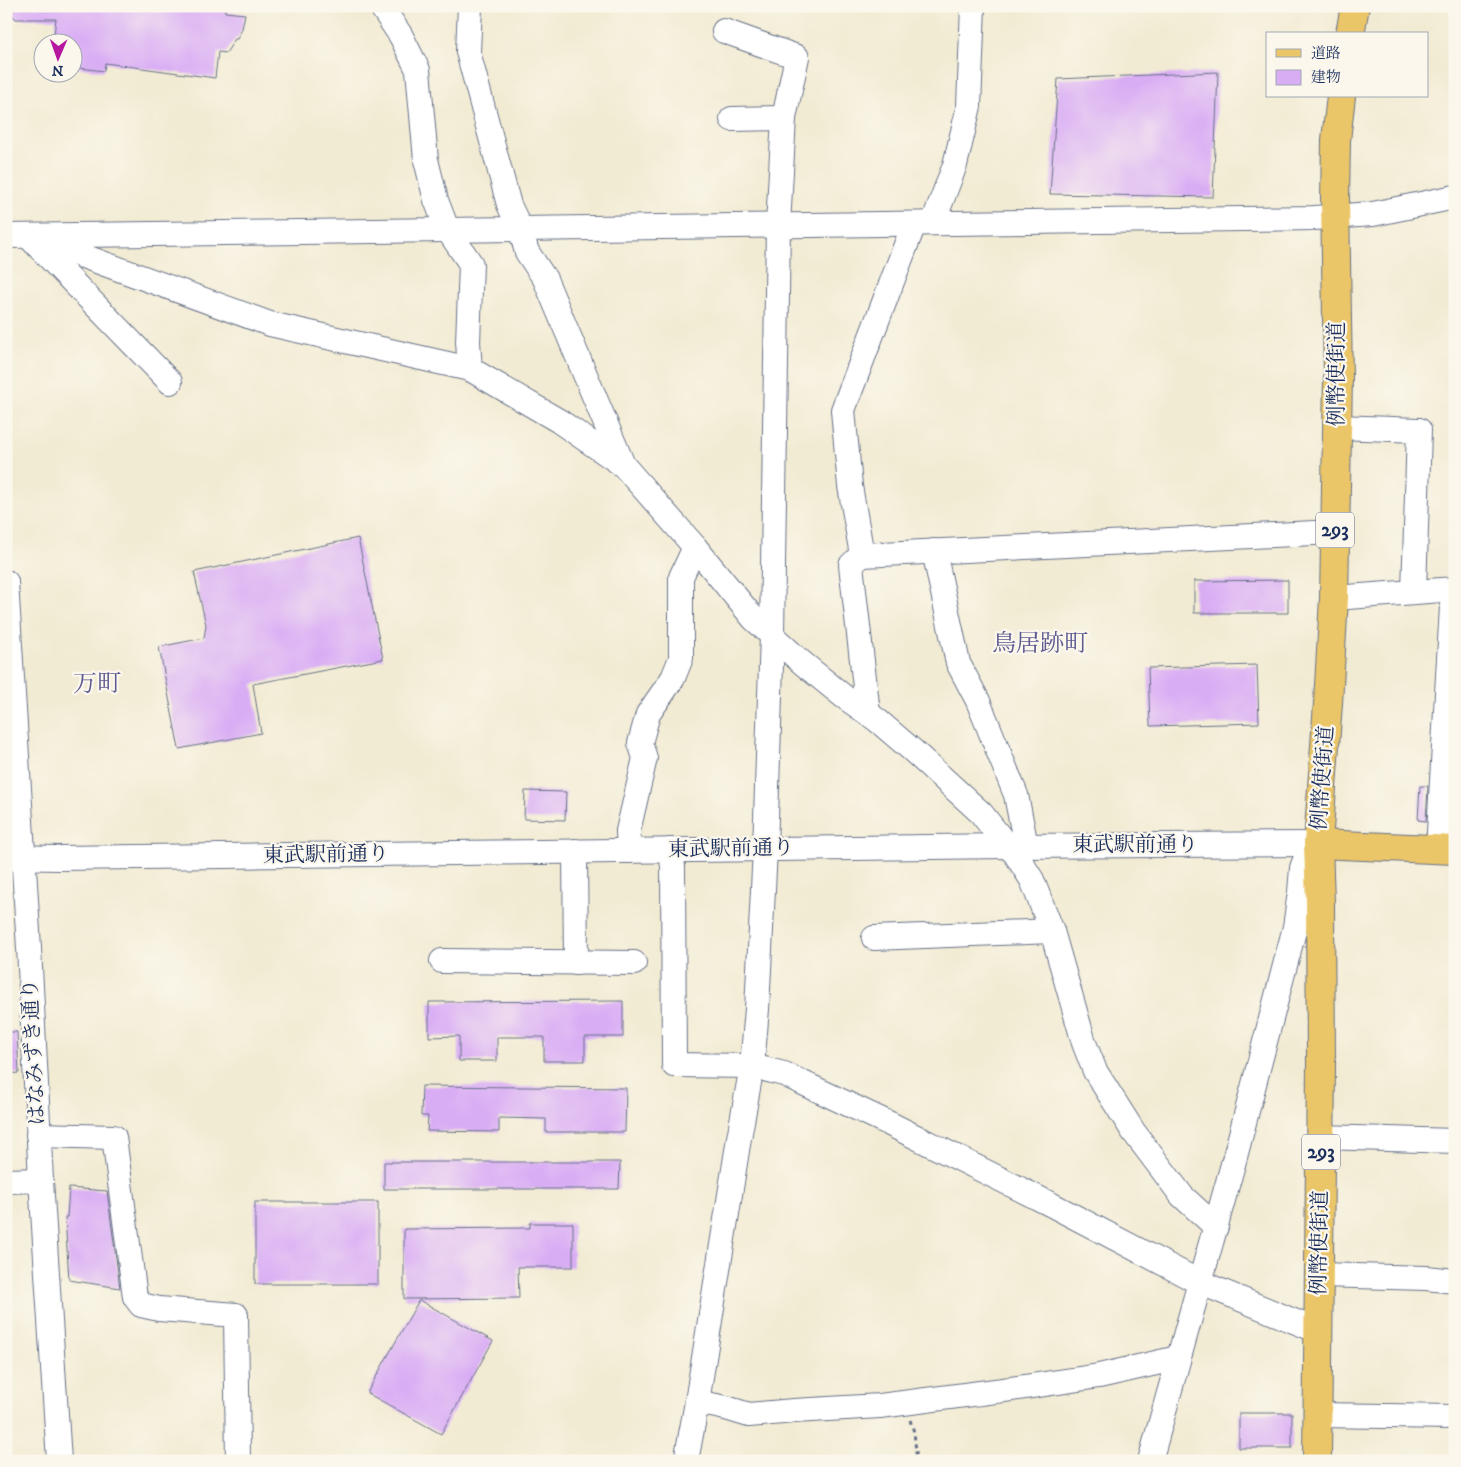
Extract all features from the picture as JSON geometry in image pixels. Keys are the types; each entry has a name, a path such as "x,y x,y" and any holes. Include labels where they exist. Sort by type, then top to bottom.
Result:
{"main road":[{"path":"1350,32 1355,6"},
{"name":"例幣使街道","path":"1317,1461 1321,1137 1318,844 1334,598 1338,313 1335,216 1336,140 1342,98"},
{"name":"東武駅前通り","path":"1318,844 1447,850"}],"street":[{"path":"381,6 401,36 418,70 426,160 436,200 447,229 471,264 468,342 470,369"},
{"path":"470,6 468,52 510,205 520,228 527,252 545,279 623,465"},
{"path":"862,555 850,486 842,410 924,223 955,165 969,106 973,6"},
{"path":"686,1461 752,1066 757,1009 765,849 772,634 778,225 784,118 797,57 724,31"},
{"path":"732,119 784,118"},
{"path":"17,235 1335,216 1373,214 1455,196"},
{"path":"17,235 270,324 470,369 559,421 623,465 754,618 800,661 843,696 868,713 912,750 1017,846"},
{"path":"17,235 170,382"},
{"path":"1337,427 1420,430 1414,592"},
{"path":"868,713 851,565 862,555 1335,532"},
{"path":"629,851 628,831 645,758 640,744 648,714 673,678 681,658 681,577 695,547"},
{"path":"934,551 958,663 978,700 1016,795 1017,846 1015,853 1029,874 1052,931 1084,1043 1095,1071 1133,1131 1182,1196 1216,1227"},
{"name":"はなみずき通り","path":"6,582 15,857 38,1135 59,1461"},
{"path":"1334,598 1454,589 1447,850"},
{"path":"1150,1461 1216,1227 1295,927 1302,868 1306,857 1318,844"},
{"name":"東武駅前通り","path":"15,857 1318,844"},
{"path":"671,850 673,867 674,1065 752,1066 784,1074 888,1123 1200,1282 1318,1331"},
{"path":"575,852 576,963"},
{"path":"874,938 1052,931"},
{"path":"442,961 634,963"},
{"path":"38,1135 114,1138 135,1297 141,1305 159,1309 236,1316 238,1461"},
{"path":"1321,1137 1455,1142"},
{"path":"6,1181 40,1180"},
{"path":"1320,1275 1426,1278 1455,1281"},
{"path":"697,1402 749,1415 880,1406 1099,1376 1178,1358"},
{"path":"1317,1414 1455,1417"}],"path":[{"path":"903,1403 914,1432 917,1461"}],"building":[{"path":"6,6 225,6 225,12 245,14 242,29 237,39 235,39 226,53 218,52 215,78 105,63 104,71 82,68 82,32 54,32 56,19 16,19 6,9"},
{"path":"1218,72 1213,197 1050,194 1058,79"},
{"path":"358,538 383,659 253,684 261,733 179,749 159,647 204,638 206,625 194,572"},
{"path":"1288,580 1288,613 1194,613 1194,581"},
{"path":"1257,665 1259,723 1150,726 1148,668"},
{"path":"1420,786 1428,786 1426,821 1418,820"},
{"path":"525,791 566,792 565,820 524,819"},
{"path":"623,1001 623,1037 585,1037 585,1061 544,1061 544,1037 497,1037 497,1061 459,1061 459,1036 429,1037 429,1002"},
{"path":"6,1032 17,1032 19,1073 6,1074"},
{"path":"422,1086 626,1088 625,1132 546,1132 546,1119 499,1118 499,1132 427,1131 428,1116 421,1116"},
{"path":"384,1162 620,1162 619,1189 384,1189"},
{"path":"69,1188 107,1191 120,1288 69,1280 65,1217 67,1217"},
{"path":"255,1202 378,1202 378,1284 255,1284"},
{"path":"530,1223 573,1223 573,1267 518,1267 519,1298 404,1299 404,1229 530,1228"},
{"path":"419,1300 493,1341 441,1434 367,1393"},
{"path":"1239,1413 1292,1413 1292,1448 1239,1448"}],"district":[{"name":"鳥居跡町","path":"1040,644"},
{"name":"万町","path":"97,684"}]}
